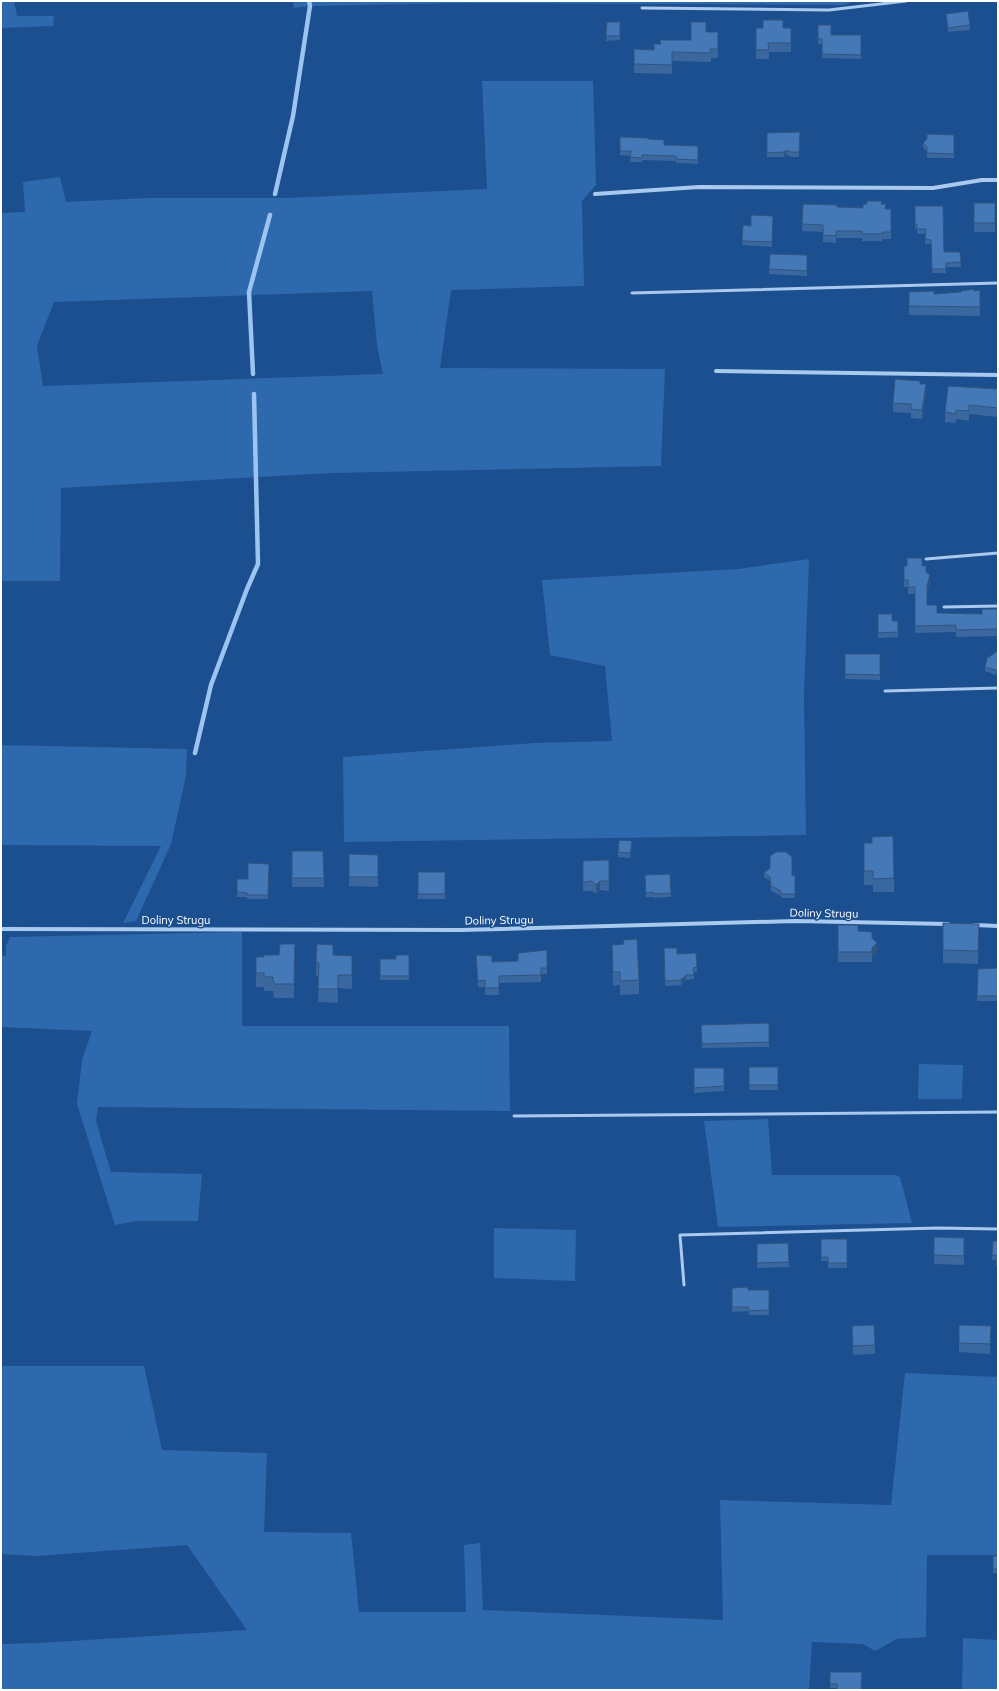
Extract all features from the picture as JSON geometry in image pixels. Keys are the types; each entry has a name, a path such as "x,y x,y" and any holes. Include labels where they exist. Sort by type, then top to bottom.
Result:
{"street":[{"path":"595,194 699,187 933,188 982,180 998,180"},
{"path":"716,371 998,375"},
{"name":"Doliny Strugu","path":"1,929 461,930 795,921 950,924"},
{"path":"965,925 998,926"}],"lane":[{"path":"642,8 829,10 906,1"},
{"path":"632,293 998,283"},
{"path":"926,559 998,553"},
{"path":"944,608 998,606"},
{"path":"885,691 998,688"},
{"path":"514,1116 998,1112"},
{"path":"684,1285 680,1235 938,1228 998,1229"}],"shaded area":[{"path":"1,1 14,1 17,16 54,16 53,26 1,28"},
{"path":"293,1 857,1 843,5 466,3 310,6 294,8"},
{"path":"482,81 593,81 596,185 582,201 584,286 451,290 440,368 665,369 661,466 332,473 61,488 60,581 1,581 1,213 25,212 23,182 60,177 66,202 148,198 287,198 487,189","holes":["372,291 377,346 383,374 43,386 37,346 54,302"]},
{"path":"809,559 804,696 806,835 344,842 343,757 535,743 612,741 605,666 550,655 542,580 738,569"},
{"path":"1,745 187,749 186,776 171,844 136,921 123,923 161,846 1,845"},
{"path":"242,932 242,1026 509,1026 510,1111 98,1107 96,1121 111,1172 202,1174 198,1221 136,1221 115,1225 77,1104 82,1060 92,1031 1,1027 1,955 6,956 6,946 10,937"},
{"path":"919,1064 963,1065 962,1099 918,1099"},
{"path":"768,1119 772,1175 894,1175 900,1177 912,1223 718,1227 704,1121"},
{"path":"494,1228 576,1230 575,1281 494,1278"},
{"path":"1,1366 144,1366 162,1450 267,1453 264,1532 351,1533 359,1612 466,1612 464,1545 480,1543 483,1610 723,1620 720,1500 891,1505 905,1373 998,1377 998,1555 927,1555 926,1637 897,1639 875,1651 863,1644 812,1642 809,1690 1,1690 1,1644 247,1630 187,1545 37,1556 1,1554"},
{"path":"963,1638 998,1640 998,1690 962,1690"}],"building":[{"path":"968,11 970,25 948,28 946,14"},
{"path":"763,20 783,20 783,28 791,28 791,43 768,43 769,50 756,50 756,28 763,28"},
{"path":"607,22 620,22 620,36 606,36"},
{"path":"691,22 706,22 706,32 718,32 718,49 710,49 711,53 672,52 672,65 634,64 634,49 654,50 654,44 661,44 660,40 691,40"},
{"path":"818,25 831,25 831,35 861,35 861,55 822,54 822,39 818,39"},
{"path":"800,132 799,152 791,152 786,150 784,152 767,153 767,133"},
{"path":"927,134 954,135 954,154 927,153 927,147 923,143 927,139"},
{"path":"620,137 664,140 664,145 698,146 698,160 676,159 676,156 642,155 642,158 630,157 631,151 620,151"},
{"path":"867,201 882,201 881,204 886,204 885,209 891,209 891,232 882,232 882,234 862,234 862,231 836,231 836,236 823,235 823,225 802,224 803,204 837,205 837,207 863,208 863,204 867,204"},
{"path":"974,203 995,203 995,223 974,223"},
{"path":"915,206 943,206 944,252 960,252 961,262 946,263 946,269 932,269 931,240 925,239 926,229 917,229 917,224 915,224"},
{"path":"751,215 773,216 772,242 742,241 743,225 751,226"},
{"path":"770,254 807,255 807,271 769,269"},
{"path":"974,289 974,291 980,290 980,307 909,306 909,292 934,291 934,294 961,292"},
{"path":"895,379 920,381 920,384 926,384 922,410 911,409 911,404 893,403"},
{"path":"948,386 998,389 998,408 969,405 969,411 956,410 956,414 945,412"},
{"path":"907,558 922,558 922,566 926,566 926,572 930,575 927,586 927,605 937,605 937,613 982,614 982,609 998,609 998,629 956,630 956,625 915,626 915,587 908,587 908,580 904,580 904,566 907,566"},
{"path":"878,614 892,614 892,621 898,621 898,632 878,633"},
{"path":"998,651 998,671 985,667 987,658"},
{"path":"845,654 880,654 880,675 845,674"},
{"path":"893,836 894,878 873,879 873,871 864,871 864,843 872,843 872,837"},
{"path":"619,840 632,841 630,853 618,852"},
{"path":"292,851 323,851 324,878 292,878"},
{"path":"776,852 786,852 792,857 792,876 795,875 795,894 781,894 781,891 771,886 770,877 764,873 770,868 770,856"},
{"path":"349,854 378,855 378,877 349,877"},
{"path":"609,860 609,881 600,881 596,885 592,881 583,882 583,861"},
{"path":"248,863 269,864 268,895 247,895 247,893 237,892 237,879 248,879"},
{"path":"418,872 445,872 445,894 418,894"},
{"path":"670,874 671,893 646,893 645,875"},
{"path":"943,923 979,924 978,951 943,950"},
{"path":"838,925 858,925 858,931 872,932 872,938 877,943 872,948 872,952 838,952"},
{"path":"637,939 639,980 620,981 620,972 613,972 612,945 624,944 623,940"},
{"path":"280,944 295,944 294,984 274,984 273,977 264,977 264,973 256,973 256,957 264,957 264,955 279,955"},
{"path":"317,944 333,945 333,955 352,956 352,975 338,975 338,989 318,989 319,963 316,962"},
{"path":"664,948 677,948 677,954 696,953 697,967 693,968 694,975 686,975 681,980 665,981"},
{"path":"547,950 547,968 541,968 541,975 499,976 499,988 485,988 485,980 478,981 476,955 492,956 492,962 518,961 518,953"},
{"path":"396,955 409,955 409,976 380,976 380,959 396,959"},
{"path":"998,968 998,996 977,996 978,969"},
{"path":"769,1023 769,1042 702,1044 701,1025"},
{"path":"749,1067 778,1067 778,1085 749,1085"},
{"path":"694,1068 724,1068 724,1086 694,1088"},
{"path":"934,1237 964,1238 964,1256 934,1255"},
{"path":"821,1239 847,1239 847,1263 828,1263 828,1257 821,1257"},
{"path":"993,1241 998,1241 998,1262 996,1262 996,1255 992,1256"},
{"path":"788,1243 789,1262 757,1263 757,1244"},
{"path":"748,1287 748,1290 769,1290 769,1310 749,1311 748,1307 732,1307 732,1288"},
{"path":"874,1325 875,1345 853,1346 852,1326"},
{"path":"959,1325 991,1326 990,1344 959,1343"},
{"path":"993,1556 998,1556 998,1569 993,1569"},
{"path":"830,1672 862,1672 861,1690 837,1690 837,1684 830,1684"}],"waterway":[{"path":"275,194 293,116 310,6 309,1"},
{"path":"253,374 249,292 270,215"},
{"path":"195,753 211,685 247,589 258,564 254,394"}]}
